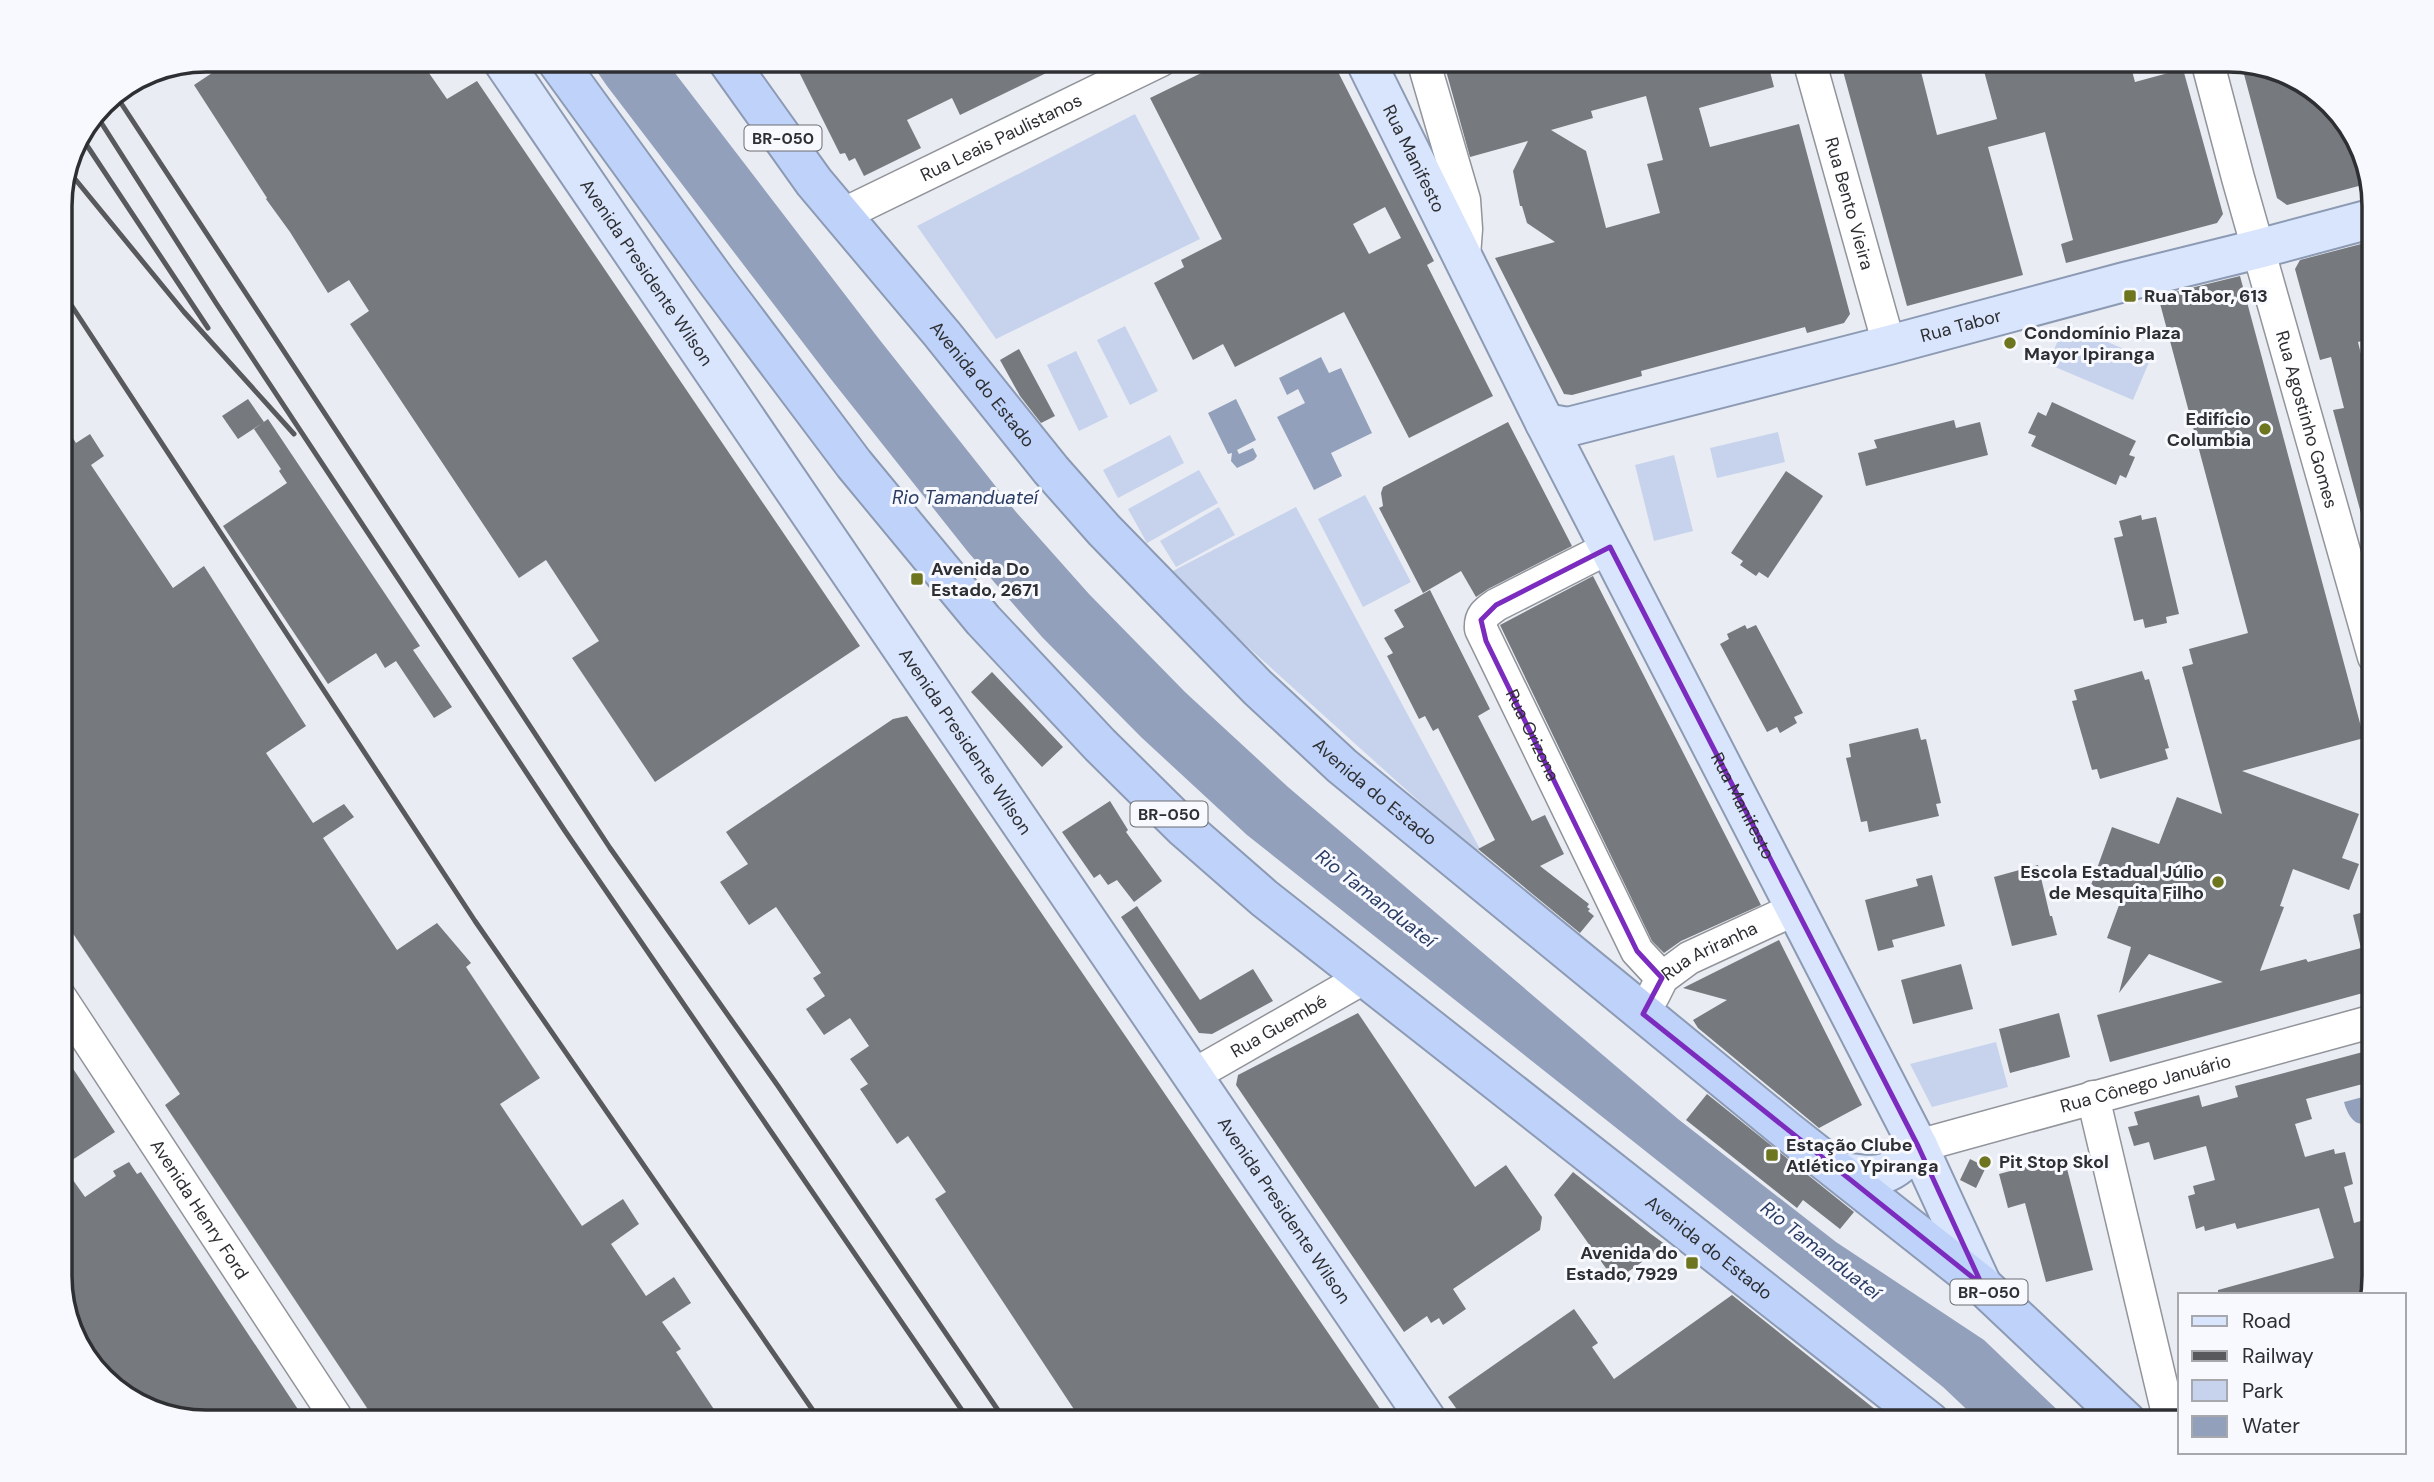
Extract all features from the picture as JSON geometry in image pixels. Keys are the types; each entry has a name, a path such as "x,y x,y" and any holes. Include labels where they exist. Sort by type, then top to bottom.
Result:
{"highway":[{"name":"Avenida do Estado","path":"565,72 854,464 983,620 1100,745 1184,828 1264,898 1914,1410"},
{"name":"Avenida do Estado","path":"736,72 814,182 942,334 1051,470 1132,559 1258,688 1342,766 1643,1014 1982,1285 2113,1410"}],"main road":[{"name":"Avenida Presidente Wilson","path":"510,72 1419,1410"},
{"name":"Rua Manifesto","path":"1371,72 1464,256 1560,424 1568,444 1568,466 1918,1146 1982,1285"},
{"name":"Rua Tabor","path":"1560,424 1889,345 2362,221"},
{"path":"1841,1172 1878,1177 1903,1163 1918,1146"}],"street":[{"name":"Rua Leais Paulistanos","path":"842,215 1136,72"},
{"name":"Rua Manifesto","path":"1427,72 1464,200 1464,256"},
{"name":"Rua Bento Vieira","path":"1812,72 1889,345"},
{"name":"Rua Agostinho Gomes","path":"2210,72 2258,250 2362,589"},
{"name":"Rua Orizona","path":"1610,547 1496,606 1480,620 1481,629 1637,951 1662,978"},
{"name":"Rua Ariranha","path":"1643,1014 1662,978 1689,958 1795,909"},
{"name":"Rua Guembé","path":"1192,1076 1365,977"},
{"name":"Avenida Henry Ford","path":"72,1014 331,1410"},
{"name":"Rua Cônego Januário","path":"1918,1146 2362,1024"},
{"path":"2092,1097 2168,1410"}],"highlighted area":[{"path":"1610,547 1918,1146 1982,1285 1643,1014 1662,978 1637,951 1486,641 1481,620 1496,605"}],"green space":[{"path":"1135,114 1200,239 996,339 917,226"},
{"path":"2065,324 2150,360 2133,400 2048,364"},
{"path":"1125,326 1158,391 1130,405 1097,340"},
{"path":"1076,351 1108,417 1079,431 1047,365"},
{"path":"1778,432 1785,462 1717,478 1710,448"},
{"path":"1170,435 1184,463 1118,498 1103,470"},
{"path":"1674,455 1693,531 1654,541 1635,465"},
{"path":"1199,470 1218,503 1147,543 1128,509"},
{"path":"1365,495 1411,582 1363,607 1318,519"},
{"path":"1219,507 1235,535 1176,567 1160,541"},
{"path":"1296,507 1480,849 1474,851 1167,574"},
{"path":"1996,1042 2008,1087 1932,1107 1910,1064"}],"water":[{"name":"Rio Tamanduateí","path":"597,72 674,72 1016,512 1089,594 1185,692 1288,787 1678,1119 1836,1242 1984,1340 2057,1410 1967,1410 1943,1387 1247,835 1141,737 1042,637 968,552 830,378"},
{"path":"1321,357 1329,373 1341,368 1372,433 1331,453 1342,476 1314,490 1277,417 1305,403 1298,389 1287,395 1279,378"},
{"path":"1236,399 1256,440 1237,450 1239,454 1253,448 1257,456 1237,468 1231,461 1232,453 1228,454 1208,413"},
{"path":"2362,1097 2362,1124 2351,1118 2344,1102"}],"building":[{"path":"214,72 428,72 447,99 477,81 860,646 655,782 572,658 599,641 546,560 519,578 350,324 369,311 349,280 328,293 194,85"},
{"path":"799,72 1048,72 960,115 952,98 907,120 921,148 864,176 855,158 849,161 845,153 840,154"},
{"path":"1203,72 1338,72 1434,261 1427,265 1493,396 1409,438 1344,312 1235,367 1223,344 1193,360 1154,283 1184,267 1181,260 1222,239 1150,98","holes":["1385,207 1401,238 1369,254 1353,224"]},
{"path":"1446,72 1770,72 1774,87 1699,108 1710,147 1799,124 1850,314 1844,323 1807,333 1805,327 1641,371 1642,376 1572,395 1564,394 1495,258 1555,242 1527,223 1520,206 1513,171 1528,141 1470,157","holes":["1646,96 1663,160 1647,164 1660,213 1606,228 1586,151 1551,130 1593,118 1591,111"]},
{"path":"1843,72 1921,72 1937,135 1997,119 1984,72 2132,72 2135,82 2172,72 2184,72 2223,214 2217,223 2066,263 2061,244 2073,240 2045,132 1988,147 2023,275 1907,306"},
{"path":"2244,73 2280,82 2310,99 2335,124 2358,171 2361,186 2287,205 2277,198"},
{"path":"2361,244 2362,341 2358,342 2362,358 2362,517 2333,410 2344,408 2331,357 2320,360 2295,269 2300,260"},
{"path":"2240,276 2362,731 2362,739 2242,771 2359,814 2342,858 2359,864 2349,890 2293,869 2280,906 2284,907 2260,971 2361,948 2353,915 2362,912 2362,993 2110,1062 2097,1015 2223,982 2149,954 2119,993 2131,947 2107,938 2122,897 2091,885 2112,827 2159,844 2177,797 2222,814 2182,667 2193,664 2189,649 2248,633 2158,296"},
{"path":"1019,349 1055,416 1041,423 1020,396 1000,360"},
{"path":"248,399 264,422 238,439 222,416"},
{"path":"2052,402 2136,441 2129,455 2135,457 2126,478 2120,475 2116,485 2031,446 2036,436 2028,433 2038,412 2046,416"},
{"path":"268,419 420,646 413,650 452,707 434,718 396,661 385,668 376,653 328,684 223,526 287,483 279,471 281,469 254,429"},
{"path":"1954,420 1956,428 1980,422 1988,455 1866,486 1858,453 1877,448 1874,440"},
{"path":"1508,422 1572,546 1476,597 1461,571 1423,593 1379,508 1383,506 1383,487"},
{"path":"90,434 104,456 91,465 173,588 204,566 306,726 266,753 313,823 344,804 354,817 323,838 397,950 437,923 471,963 466,967 540,1078 500,1104 582,1226 623,1199 639,1224 611,1244 646,1296 674,1277 691,1303 662,1322 681,1349 676,1352 714,1410 368,1410 165,1105 180,1094 72,932 72,437 76,443"},
{"path":"1786,471 1823,496 1768,578 1759,572 1756,576 1740,565 1743,561 1731,553"},
{"path":"2141,515 2142,520 2156,517 2179,614 2166,617 2167,623 2145,628 2143,619 2134,621 2114,538 2123,536 2119,521"},
{"path":"1593,576 1761,905 1681,941 1664,953 1652,941 1500,625"},
{"path":"1430,590 1490,709 1478,716 1532,821 1545,815 1564,854 1540,866 1589,904 1588,911 1594,916 1580,933 1478,849 1495,840 1438,728 1433,731 1425,716 1419,719 1387,656 1393,653 1384,638 1404,627 1394,610"},
{"path":"1745,625 1747,629 1756,625 1803,713 1794,717 1797,723 1780,733 1777,727 1767,732 1720,644 1729,639 1727,634"},
{"path":"2142,671 2145,680 2149,679 2169,748 2165,749 2168,759 2100,779 2097,769 2092,770 2072,701 2077,700 2074,690"},
{"path":"992,672 1063,747 1042,767 971,692"},
{"path":"907,716 1381,1410 1074,1410 935,1199 946,1192 908,1136 897,1144 860,1089 868,1084 850,1059 869,1046 850,1018 824,1035 806,1009 825,996 813,978 821,973 776,907 749,925 720,882 748,864 726,832 893,719"},
{"path":"1918,728 1921,740 1926,739 1941,803 1936,804 1939,816 1869,832 1867,821 1861,822 1846,758 1851,757 1849,744"},
{"path":"1110,801 1128,830 1126,832 1162,881 1134,902 1117,880 1108,885 1100,874 1094,878 1062,832"},
{"path":"2038,865 2057,935 2012,946 1994,877"},
{"path":"1932,875 1945,926 1892,940 1894,947 1878,951 1865,900 1918,886 1916,879"},
{"path":"1137,906 1200,1000 1253,969 1273,1001 1212,1034 1199,1033 1121,917"},
{"path":"1779,940 1862,1105 1819,1128 1698,1028 1693,1020 1727,1000 1683,988"},
{"path":"1961,964 1973,1009 1913,1024 1901,980"},
{"path":"1358,1013 1475,1187 1506,1165 1542,1217 1540,1230 1453,1289 1466,1309 1443,1325 1439,1318 1431,1323 1427,1316 1404,1332 1236,1085 1238,1075"},
{"path":"2059,1013 2070,1057 2010,1073 1999,1029"},
{"path":"2362,1052 2362,1084 2306,1099 2312,1119 2295,1124 2305,1157 2334,1149 2335,1154 2345,1152 2353,1184 2344,1187 2354,1223 2362,1221 2361,1293 2218,1293 2218,1290 2334,1258 2319,1208 2237,1229 2235,1223 2205,1231 2204,1226 2196,1229 2188,1196 2195,1194 2193,1186 2215,1180 2206,1146 2154,1160 2149,1142 2134,1146 2128,1127 2138,1125 2134,1112 2199,1095 2202,1107 2238,1097 2235,1086"},
{"path":"72,1067 115,1132 72,1160"},
{"path":"1707,1094 1854,1212 1840,1229 1803,1200 1797,1208 1686,1120"},
{"path":"2064,1157 2093,1270 2046,1282 2025,1203 2008,1208 1999,1174"},
{"path":"1970,1159 1986,1167 1976,1188 1960,1180"},
{"path":"129,1162 137,1174 141,1172 298,1410 206,1410 171,1406 124,1383 99,1358 82,1328 74,1303 72,1179 85,1197 116,1176 113,1171"},
{"path":"1573,1172 1666,1245 1615,1281 1554,1195"},
{"path":"1732,1295 1876,1410 1457,1410 1448,1397 1574,1309 1598,1343 1592,1347 1614,1379"}],"railway":[{"path":"120,102 610,848 778,1086 998,1410"},
{"path":"101,122 216,303 565,831 962,1410"},
{"path":"87,145 208,328"},
{"path":"74,178 184,312 294,434"},
{"path":"72,306 475,921 813,1410"}],"place":[{"name":"Rua Tabor, 613","path":"2130,296"},
{"name":"Condomínio Plaza Mayor Ipiranga","path":"2010,343"},
{"name":"Edifício Columbia","path":"2265,429"},
{"name":"Avenida Do Estado, 2671","path":"917,579"},
{"name":"Escola Estadual Júlio de Mesquita Filho","path":"2218,882"},
{"name":"Estação Clube Atlético Ypiranga","path":"1772,1155"},
{"name":"Pit Stop Skol","path":"1985,1162"},
{"name":"Avenida do Estado, 7929","path":"1692,1263"}]}
